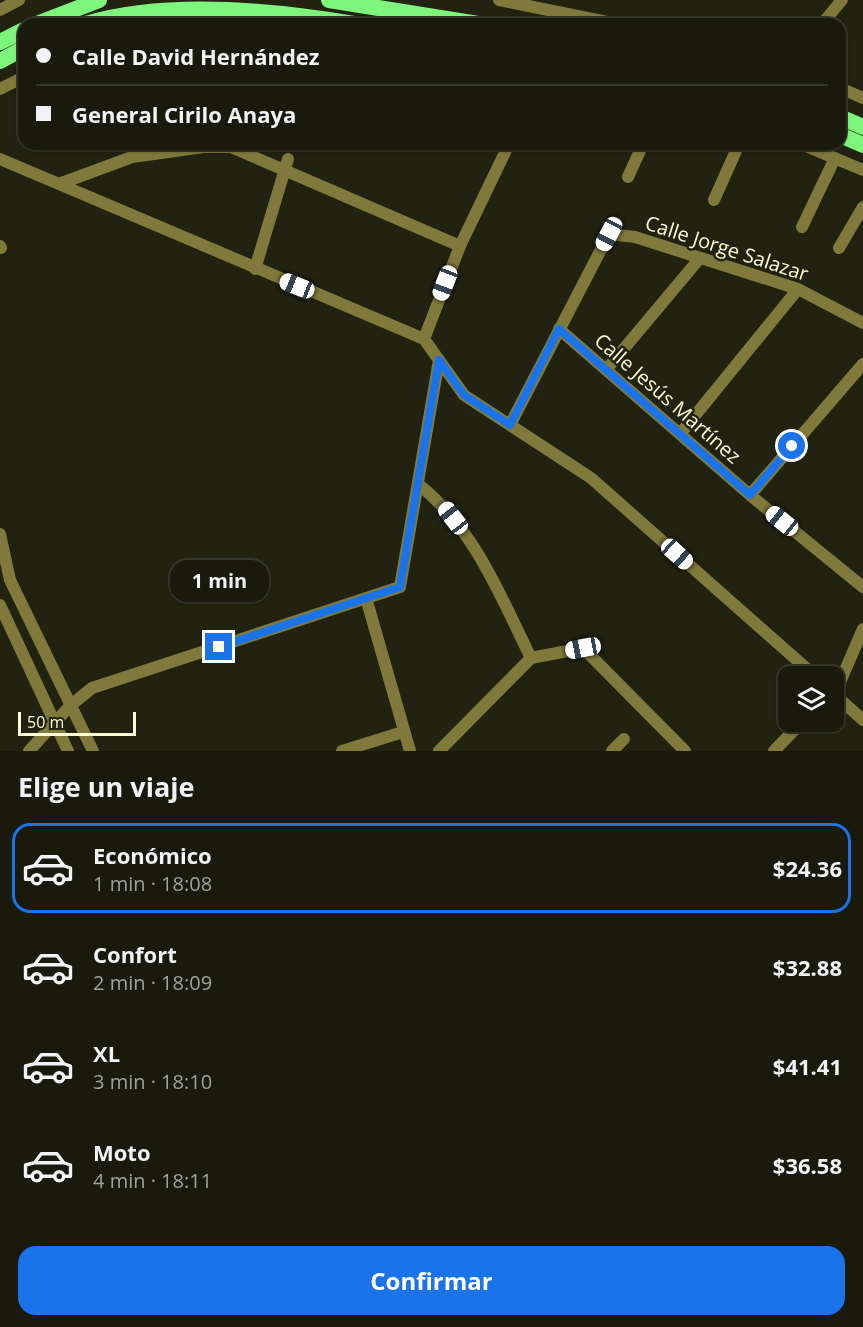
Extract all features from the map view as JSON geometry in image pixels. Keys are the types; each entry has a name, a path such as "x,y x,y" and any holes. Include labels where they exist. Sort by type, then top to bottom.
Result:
{"highway":[{"path":"52,18 99,0"},
{"path":"329,0 441,18"},
{"path":"101,18 109,15 196,6 301,18"},
{"path":"0,42 18,33"},
{"path":"0,61 18,51"},
{"path":"846,120 863,127"},
{"path":"846,138 863,145"}],"street":[{"path":"0,10 19,0"},
{"path":"499,0 588,18"},
{"path":"827,18 843,0"},
{"path":"0,89 18,81"},
{"path":"846,91 863,98"},
{"path":"59,184 132,157 182,150"},
{"path":"241,150 286,164 460,246"},
{"path":"424,339 460,246 506,150"},
{"path":"628,177 640,150"},
{"path":"714,200 736,150"},
{"path":"816,150 863,170"},
{"path":"802,227 835,158"},
{"path":"0,159 424,339 464,395 591,478 804,666"},
{"path":"255,269 286,164"},
{"path":"839,248 863,207"},
{"name":"Calle Jorge Salazar","path":"559,329 609,234 635,237 798,289 863,323"},
{"path":"606,370 700,258"},
{"path":"680,434 798,289"},
{"path":"510,425 559,329"},
{"name":"Calle Jesús Martínez","path":"559,329 750,495 863,587"},
{"path":"29,751 67,709 92,688 400,587 439,360"},
{"path":"750,495 863,364"},
{"path":"418,484 439,501 479,552 531,658"},
{"path":"0,534 5,581 67,709 93,751"},
{"path":"366,598 410,751"},
{"path":"0,605 68,751"},
{"path":"844,673 863,628"},
{"path":"439,751 531,658 583,648 685,751"},
{"path":"844,702 863,720"},
{"path":"342,751 403,732"},
{"path":"774,751 792,732"},
{"path":"612,751 624,739"}],"route":[{"path":"219,647 400,587 439,360 464,395 510,425 559,329 750,495 792,446"}]}
